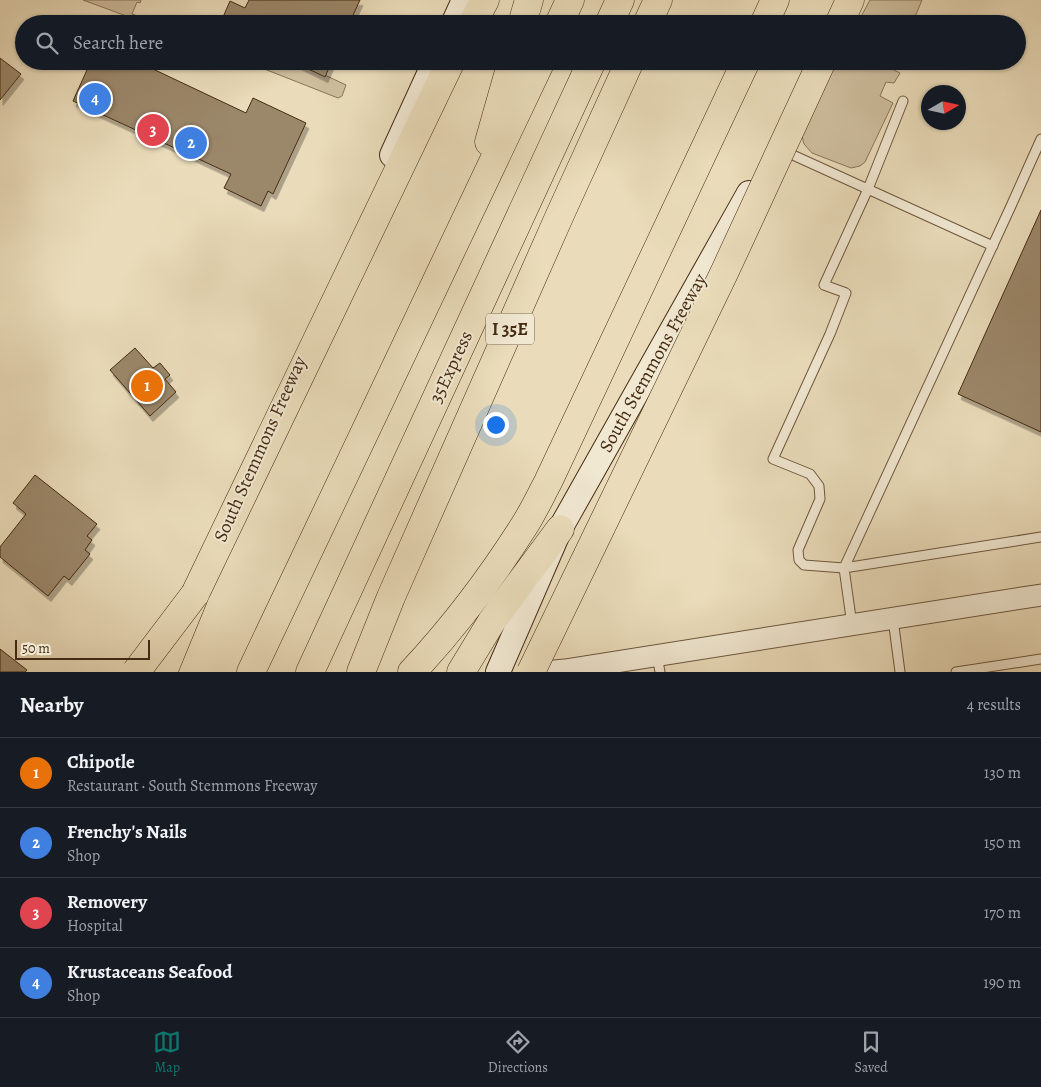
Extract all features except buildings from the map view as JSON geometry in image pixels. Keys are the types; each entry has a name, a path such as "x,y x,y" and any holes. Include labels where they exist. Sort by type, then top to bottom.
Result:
{"highway":[{"path":"477,15 485,0"},
{"path":"525,15 529,0"},
{"path":"563,15 570,0"},
{"path":"613,15 620,0"},
{"path":"651,15 658,0"},
{"path":"768,15 775,0"},
{"path":"843,15 850,0"},
{"path":"164,672 196,594 446,70"},
{"path":"467,218 509,70"},
{"path":"251,672 537,70"},
{"name":"35Express","path":"310,672 588,70"},
{"name":"I 35E","path":"361,672 395,588 626,70"},
{"path":"412,672 464,613 529,517 548,482 742,70"},
{"path":"531,672 725,271 818,70"},
{"path":"461,672 492,622 560,529"},
{"path":"136,672 196,594"}],"main road":[{"path":"457,15 464,0"},
{"path":"850,15 858,0"},
{"name":"South Stemmons Freeway","path":"156,672 179,630 431,70"},
{"name":"South Stemmons Freeway","path":"498,672 560,529 817,70"}],"street":[{"path":"544,672 658,664 852,625 1041,595"}],"lane":[{"path":"903,101 868,189 824,285 846,293 830,334 774,459 810,474 819,486 820,498 798,550 800,560 804,565 844,568 1041,536"},
{"path":"852,625 844,568 1041,139"},
{"path":"774,147 993,246"},
{"path":"893,619 900,672"},
{"path":"956,672 1041,660"}],"shaded area":[{"path":"83,0 141,0 140,3 137,2 132,14 135,15 124,15"},
{"path":"870,0 922,0 916,15 862,15"},
{"path":"267,70 314,70 346,85 342,96 338,98"},
{"path":"831,70 894,70 900,73 894,83 886,82 880,96 893,103 865,162 860,166 851,168 812,153 804,144 801,132 805,117"}],"place":[{"name":"Krustaceans Seafood","path":"95,99"},
{"name":"Removery","path":"153,130"},
{"name":"Frenchy's Nails","path":"191,143"},
{"name":"Chipotle","path":"147,386"}]}
